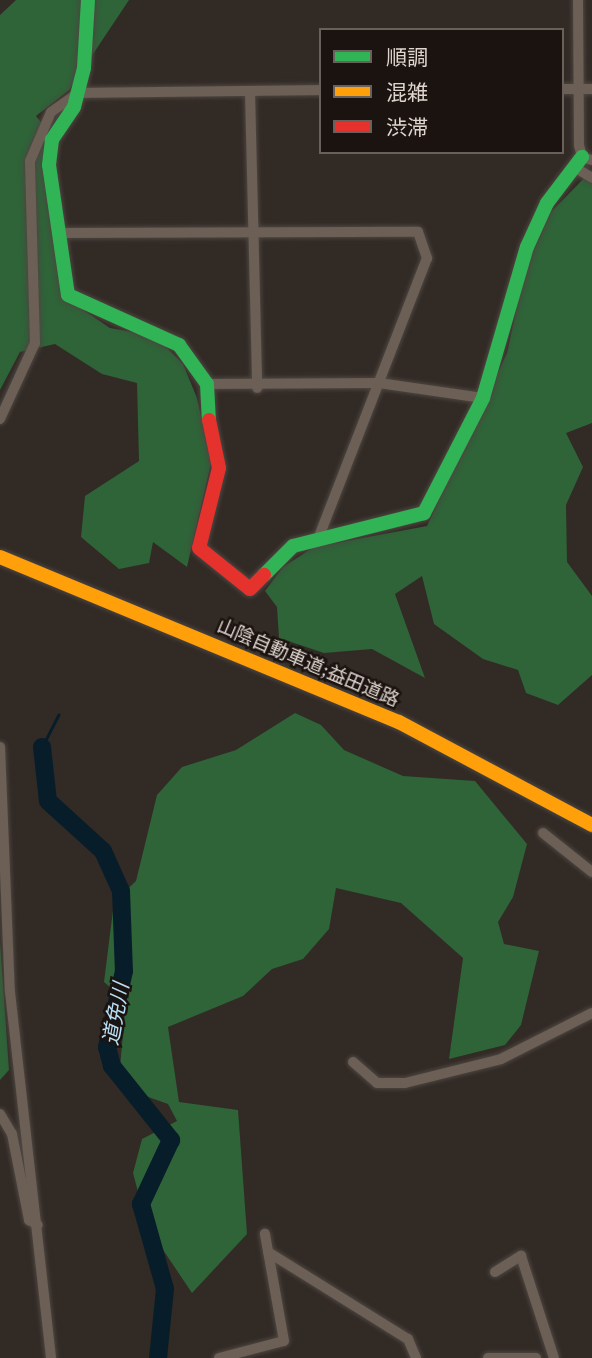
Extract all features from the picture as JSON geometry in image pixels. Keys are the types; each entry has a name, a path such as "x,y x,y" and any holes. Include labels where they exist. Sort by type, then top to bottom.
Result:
{"main road":[{"path":"88,0 78,93 52,140 59,233 68,295 178,345 207,384 204,396 219,468 216,495 199,536 205,558 250,589 293,546 320,534 400,523 424,513 483,398 527,247 547,203 583,162"},
{"name":"山陰自動車道;益田道路","path":"0,557 399,722 592,825"}],"street":[{"path":"578,0 587,89 583,162 592,178"},
{"path":"564,89 587,89"},
{"path":"0,419 35,343 39,315 30,161 35,138 51,112 78,93 319,90"},
{"path":"250,92 257,388"},
{"path":"59,233 254,236 418,232 426,258 320,534"},
{"path":"207,384 257,388 379,383 483,398"},
{"path":"0,747 10,992 51,1358"},
{"path":"543,833 592,872"},
{"path":"353,1062 377,1083 405,1083 501,1059 592,1013"},
{"path":"0,1114 12,1134 29,1220 38,1225"},
{"path":"219,1358 284,1341 265,1234"},
{"path":"268,1252 408,1339 416,1358"},
{"path":"495,1272 521,1256 554,1358"},
{"path":"488,1358 536,1358"}],"green space":[{"path":"16,0 129,0 69,90 36,116 50,133 43,174 61,295 110,328 155,336 183,364 197,398 211,463 187,567 153,542 149,563 119,569 81,537 85,496 139,461 137,383 102,374 55,344 20,352 0,390 0,15"},
{"path":"592,170 592,423 566,433 583,467 566,505 567,562 592,596 592,675 558,705 526,693 518,670 483,659 434,624 422,576 395,594 425,678 372,649 324,653 279,638 277,607 265,591 283,567 314,547 427,526 507,353 525,270 551,212"},
{"path":"295,713 321,725 344,750 403,776 475,781 527,844 513,897 498,922 504,944 539,951 521,1025 505,1045 449,1059 463,958 401,903 336,888 329,929 303,959 272,969 243,996 168,1027 179,1102 238,1110 247,1234 192,1293 147,1226 133,1173 142,1139 177,1121 168,1104 137,1093 120,1067 126,1001 104,982 114,902 136,881 157,795 182,767 236,750"},
{"path":"0,942 9,1070 0,1080"}],"waterway":[{"path":"42,747 58,715"},
{"name":"道免川","path":"42,747 48,801 103,851 121,891 124,971 107,1047 112,1066 171,1140 141,1204 165,1289 158,1358"}],"traffic: fast":[{"path":"88,0 84,68 74,107 52,140 49,165 68,295 179,345 207,384 209,420"},
{"path":"264,575 293,546 424,513 483,398 527,247 547,203 582,157"}],"traffic: slow":[{"path":"0,557 399,722 592,825"}],"traffic: jam":[{"path":"209,420 219,468 199,548 250,589 264,575"}]}
